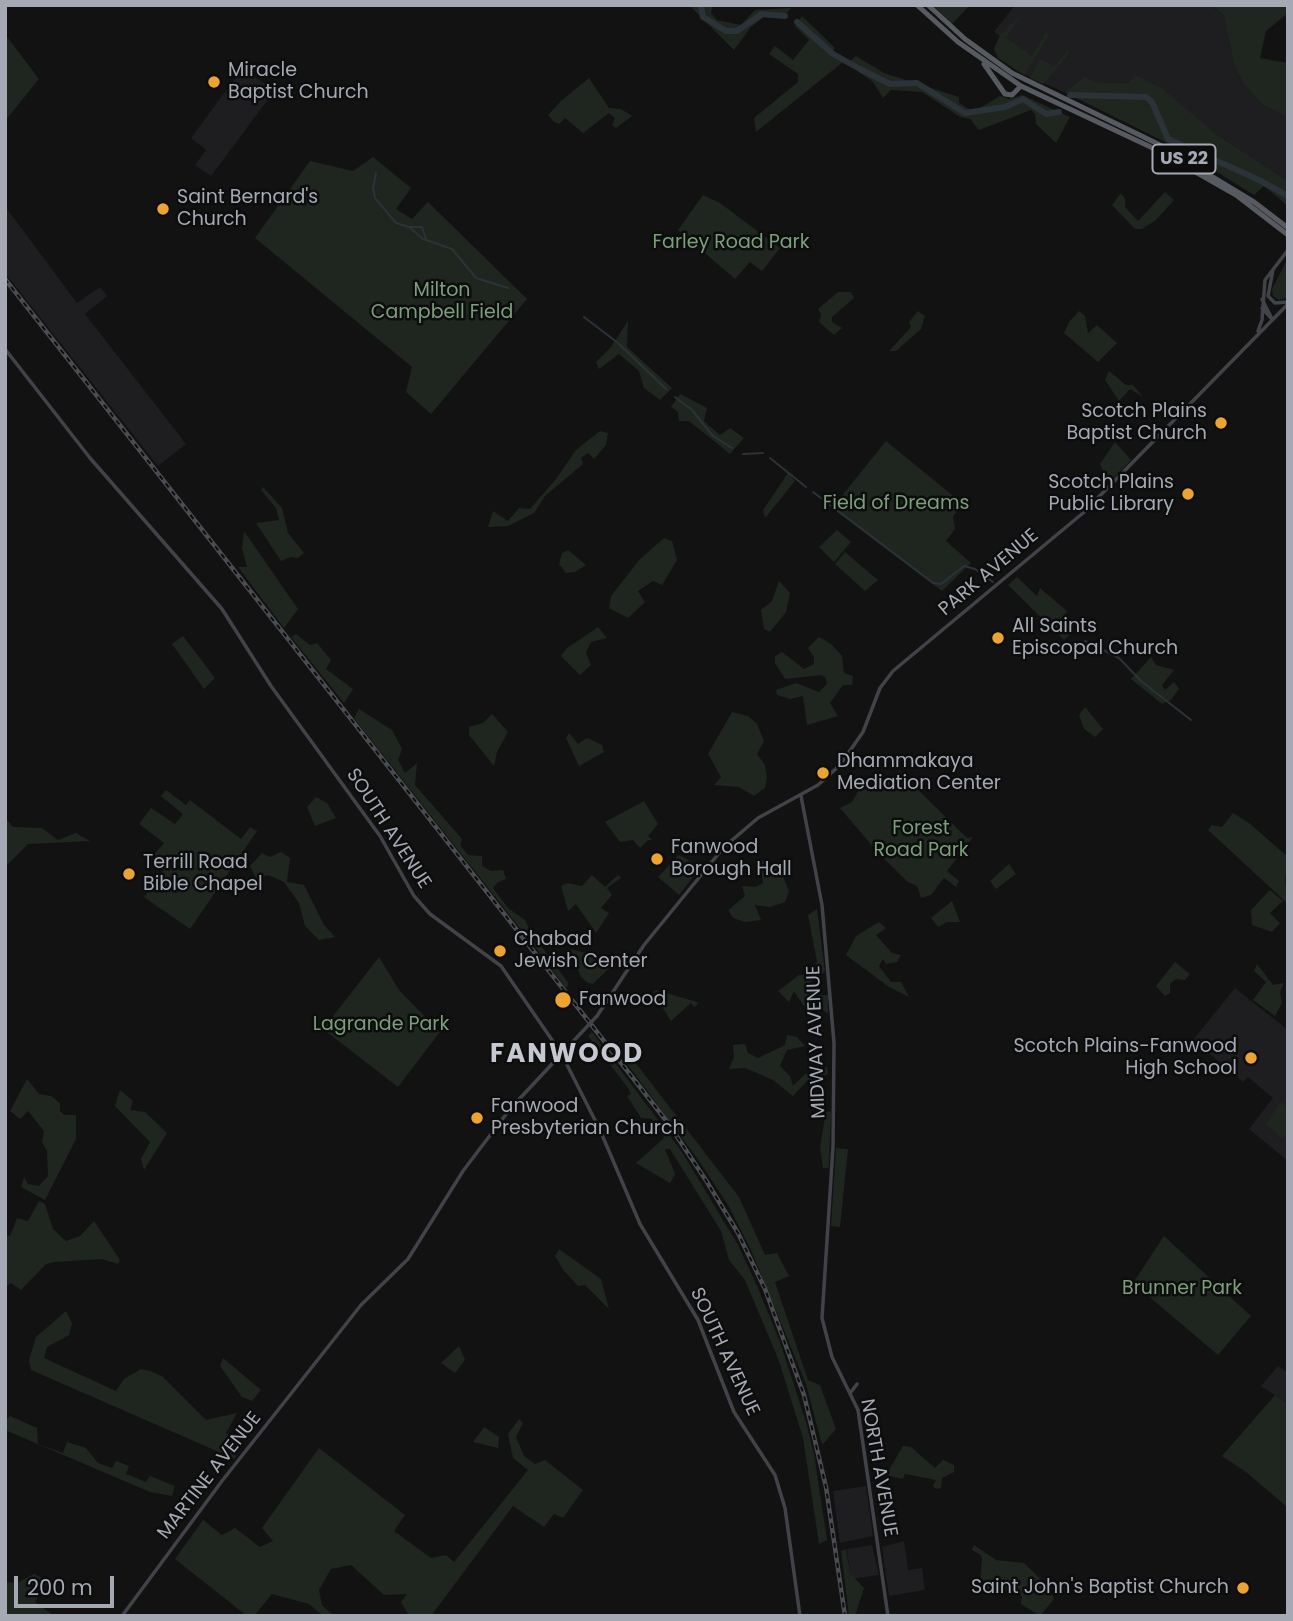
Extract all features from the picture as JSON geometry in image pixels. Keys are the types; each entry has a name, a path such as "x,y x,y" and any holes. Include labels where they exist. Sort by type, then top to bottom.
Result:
{"highway":[{"name":"US 22","path":"917,5 980,59 1021,86 1139,134 1219,179 1288,228"},
{"name":"US 22","path":"928,5 964,39 1000,65 1061,101"},
{"path":"980,59 1005,94 1012,95 1021,86"},
{"name":"US 22","path":"1071,105 1205,177 1288,235"}],"main road":[{"path":"1255,336 1262,320 1263,285 1273,267 1288,250"},
{"path":"1273,267 1268,295 1275,303 1288,303"},
{"path":"1262,299 1272,319"},
{"name":"PARK AVENUE","path":"597,1016 644,945 724,847 765,813 801,796 828,777 844,760 863,732 884,682 1083,513 1288,303"},
{"path":"1262,308 1272,319"},
{"name":"SOUTH AVENUE","path":"5,349 102,472 222,610 273,689 373,824 414,896 429,914 501,966 561,1053 600,1130 640,1224 698,1320 734,1412 775,1475 785,1508 800,1616"},
{"name":"MIDWAY AVENUE","path":"801,796 822,905 834,1043 833,1147 821,1290"},
{"name":"MARTINE AVENUE","path":"122,1616 361,1305 408,1259 476,1152 510,1108 597,1016"},
{"name":"NORTH AVENUE","path":"821,1290 826,1341 851,1392 859,1417 888,1616"},
{"path":"851,1392 857,1384"}],"shaded area":[{"path":"1015,5 1211,5 1224,16 1234,64 1242,82 1261,102 1288,118 1288,181 1216,134 1161,88 1147,83 1093,82 1085,76 1064,92 1021,73 1000,59 1009,43 994,32"},
{"path":"242,69 275,90 211,176 195,165 206,150 191,138"},
{"path":"5,206 77,303 100,287 107,296 85,314 186,444 158,466 5,273"},
{"name":"Scotch Plains-Fanwood High School","path":"1235,988 1288,1030 1288,1161 1249,1129 1273,1098 1248,1077 1243,1082 1193,1040"},
{"path":"1278,1366 1288,1373 1288,1404 1261,1386"},
{"path":"866,1486 873,1536 840,1543 833,1491"},
{"path":"904,1541 908,1570 922,1568 925,1590 889,1596 882,1547"},
{"path":"872,1545 879,1575 851,1579 847,1549"}],"green space":[{"path":"689,5 713,5 711,13 717,20 741,25 755,10 791,8 783,18 764,17 751,27 734,50"},
{"path":"933,5 970,5 952,24"},
{"path":"1212,5 1288,5 1288,13 1266,31 1260,58 1288,63 1288,118 1261,103 1242,82 1234,64 1224,16"},
{"path":"1021,15 1006,38 1032,56 1046,32 1049,35 1024,75 998,58 994,49 1000,35"},
{"path":"802,16 835,48 829,54 843,62 756,132 754,118 798,82 798,74 769,54 775,46 793,60 809,40 795,26"},
{"path":"8,38 39,79 5,121 5,41"},
{"path":"1064,50 1069,51 1068,55 1043,84 1030,78 1040,59 1054,67 1066,53"},
{"path":"856,56 884,73 959,97 959,103 969,109 978,109 1000,96 1009,99 1022,95 1070,117 1056,143 1036,124 1035,114 1031,110 979,130 970,119 960,117 922,92 891,90 883,98 873,82 847,64"},
{"path":"1133,74 1163,89 1216,134 1288,181 1288,206 1264,186 1254,195 1183,151 1064,92 1085,76 1094,82 1128,83 1134,77"},
{"path":"589,78 609,108 621,109 632,116 616,128 612,125 615,118 609,113 583,133 565,118 559,124 554,122 548,115"},
{"name":"Milton Campbell Field","path":"373,157 411,188 396,209 412,219 428,202 527,299 431,414 406,392 412,367 255,238 310,161 353,171"},
{"path":"1165,192 1174,200 1156,220 1142,229 1135,229 1112,205 1121,193 1125,199 1125,207 1138,221"},
{"name":"Farley Road Park","path":"703,195 720,203 780,248 762,271 750,262 735,279 678,230"},
{"path":"1288,258 1288,297 1279,300 1273,296 1272,289"},
{"path":"838,292 851,292 854,298 832,317 832,322 842,328 834,335 819,322 821,314 818,309"},
{"path":"918,311 925,316 921,329 896,351 889,351 911,327 909,322"},
{"path":"1079,311 1085,316 1088,333 1097,325 1117,343 1098,362 1064,333"},
{"path":"628,321 627,347 672,388 660,400 644,388 639,371 619,354 599,369 596,362 611,347"},
{"path":"1109,371 1126,385 1133,385 1143,397 1130,389 1119,401 1105,380"},
{"path":"680,394 707,408 704,421 720,435 730,428 744,438 730,454 689,421 679,421 678,412 671,407"},
{"path":"600,431 608,433 606,445 594,459 588,453 581,458 583,464 545,496 534,513 508,526 488,527 493,511 508,521 519,508 530,509 576,450"},
{"name":"Field of Dreams","path":"886,441 963,504 953,516 955,529 946,541 971,563 942,591 832,508"},
{"path":"1115,442 1131,460 1109,483 1100,464"},
{"path":"788,473 795,481 765,518 763,510"},
{"path":"263,487 282,508 288,533 304,553 298,558 291,557 281,561 256,523 279,520 276,508 261,490"},
{"path":"837,530 851,542 834,562 819,547"},
{"path":"244,531 298,609 284,628 238,567 247,567 242,548"},
{"path":"664,538 672,541 677,560 662,585 653,581 638,591 645,602 628,618 609,608 611,596 640,559"},
{"path":"568,550 586,565 575,572 566,573 559,564 562,553"},
{"path":"845,552 878,580 865,591 835,564"},
{"path":"1017,577 1037,596 1040,588 1067,611 1061,620 1071,633 1064,640 1008,585"},
{"path":"779,581 790,593 786,612 770,632 764,629 761,610 772,601"},
{"path":"598,627 607,638 591,642 586,653 591,665 580,675 561,656 567,648"},
{"path":"296,634 310,645 317,643 331,660 326,669 353,689 344,703 291,637"},
{"path":"183,636 215,678 204,689 172,644"},
{"path":"819,637 831,644 842,656 844,673 853,676 852,685 843,685 830,703 838,716 807,725 803,696 790,699 777,695 776,690 796,683 819,692 827,684 825,677 821,675 785,679 775,663 775,656 782,652 804,669 814,664 814,657 808,648"},
{"path":"1151,657 1156,665 1174,670 1162,685 1165,690 1174,682 1179,689 1171,700 1162,704 1131,679"},
{"path":"1085,707 1103,729 1095,737 1084,729 1079,715"},
{"path":"359,709 392,730 402,749 398,760 405,773 417,763 415,785 462,839 460,845 468,855 482,856 482,866 491,871 503,870 506,879 493,888 508,908 525,920 531,933 526,936 354,718"},
{"path":"732,712 748,716 757,724 764,741 757,754 765,765 765,788 754,796 739,787 714,785 721,777 708,754"},
{"path":"492,714 508,732 497,752 494,766 469,735 469,727 483,723"},
{"path":"569,733 578,744 587,738 602,745 604,752 579,766 566,738"},
{"name":"Forest Road Park","path":"899,771 967,838 973,837 947,871 959,881 956,887 944,878 931,895 921,898 917,886 908,882 877,852 886,843 881,843 875,849 840,808 852,802 860,788 883,787"},
{"path":"166,790 186,805 190,800 241,839 250,827 257,831 190,929 144,897 164,870 152,857 164,843 139,824 151,808 175,824 183,814 161,796"},
{"path":"316,797 327,803 336,818 315,826 307,807"},
{"path":"644,801 658,824 648,836 652,840 648,840 640,848 633,840 620,842 605,822"},
{"path":"1233,813 1249,823 1288,857 1285,880 1288,904 1208,830 1212,825 1222,827"},
{"path":"5,818 13,827 42,828 58,840 76,833 90,841 28,844 5,867"},
{"path":"281,852 290,858 287,882 304,885 324,925 335,937 319,940 305,926 299,903 284,882 268,875 256,878 250,866 262,853 270,857"},
{"path":"679,855 701,867 679,895 658,877"},
{"path":"759,859 780,869 789,891 785,902 770,907 755,905 761,920 745,922 733,918 728,910 745,896 742,886 756,887 763,883"},
{"path":"1009,864 1016,874 996,889 990,881"},
{"path":"592,875 605,887 618,875 621,878 607,888 612,895 601,908 609,913 596,933 576,904 568,911 561,886 567,883 582,886"},
{"path":"1270,890 1283,901 1270,913 1280,923 1272,932 1252,925 1251,910"},
{"path":"952,901 960,922 947,922 938,927 931,918"},
{"path":"817,909 825,972 807,985 810,995 828,995 828,1014 815,1003 805,1008 794,991 789,1002 778,991 799,975 811,974 817,962 808,915"},
{"path":"879,922 886,928 876,935 892,953 901,955 897,962 886,964 883,959 879,966 891,982 901,982 909,997 889,987 846,955 856,936"},
{"path":"536,939 569,984 566,988 531,941"},
{"path":"568,949 597,955 617,964 593,984 588,983 581,977 571,954 566,952"},
{"name":"Lagrande Park","path":"379,957 399,990 440,1032 398,1087 323,1029"},
{"path":"1175,962 1190,974 1185,980 1176,979 1170,984 1170,993 1165,996 1156,986"},
{"path":"1257,964 1273,985 1284,983 1280,992 1282,1003 1275,1016 1253,1000 1266,982 1254,971"},
{"path":"656,990 698,1004 694,1007 691,1003 671,1021 653,992"},
{"path":"592,1032 682,1152 738,1245 757,1286 780,1342 814,1454 827,1540 819,1544 803,1438 779,1361 745,1280 729,1260 721,1231 670,1149 665,1149 675,1174 670,1183 636,1163 664,1138 652,1119 641,1118 627,1096 631,1094 628,1088 588,1036"},
{"path":"787,1035 797,1037 805,1046 787,1050 780,1066 790,1076 793,1086 805,1074 827,1067 828,1074 813,1081 808,1080 793,1096 773,1080 745,1068 729,1069 734,1057 733,1045 745,1044 748,1053 758,1058 785,1045"},
{"path":"628,1053 739,1197 765,1255 777,1253 789,1276 775,1282 808,1380 820,1385 836,1429 822,1445 806,1384 751,1250 728,1205 699,1161 620,1054"},
{"path":"27,1079 39,1094 51,1096 60,1103 60,1111 64,1115 76,1115 76,1139 45,1200 21,1187 24,1177 28,1184 39,1186 48,1176 47,1151 42,1142 44,1131 28,1111 20,1119 10,1111"},
{"path":"120,1090 133,1101 130,1110 145,1112 167,1133 144,1170 141,1159 150,1142 115,1106"},
{"path":"1281,1102 1288,1108 1288,1132 1283,1139 1266,1124"},
{"path":"826,1111 831,1112 829,1168 823,1168 820,1147"},
{"path":"836,1148 848,1149 840,1227 831,1226"},
{"path":"39,1201 45,1204 53,1229 66,1241 80,1236 94,1221 120,1260 118,1264 102,1259 55,1262 46,1264 21,1290 11,1283 5,1287 5,1235 10,1236 17,1218 28,1221"},
{"name":"Brunner Park","path":"1164,1236 1251,1316 1218,1355 1133,1283"},
{"path":"559,1249 601,1279 609,1309 585,1285 578,1286 564,1271 555,1256"},
{"path":"66,1311 72,1323 69,1335 47,1347 44,1358 116,1391 124,1379 141,1369 150,1371 162,1376 206,1420 237,1413 226,1433 239,1445 235,1459 31,1370 29,1360 36,1337"},
{"path":"459,1346 465,1360 455,1373 441,1363"},
{"path":"223,1358 261,1390 252,1401 242,1397 220,1366"},
{"path":"1275,1395 1288,1404 1286,1506 1246,1472 1222,1456"},
{"path":"10,1416 37,1428 38,1444 63,1453 67,1442 86,1448 98,1463 112,1468 116,1461 129,1466 126,1474 146,1482 150,1476 175,1486 172,1496 150,1492 5,1430 5,1421"},
{"path":"519,1419 523,1423 516,1437 524,1456 535,1464 545,1460 583,1490 563,1518 554,1514 544,1527 513,1506 431,1616 409,1616 401,1602 407,1594 384,1595 351,1565 331,1569 319,1590 322,1605 334,1616 323,1616 309,1604 272,1594 254,1616 247,1616 175,1559 203,1520 222,1535 235,1528 260,1547 273,1541 262,1528 319,1448 405,1515 394,1531 431,1558 446,1555 454,1562 528,1470 513,1458 508,1434"},
{"path":"484,1427 499,1437 498,1448 473,1442"},
{"path":"903,1446 911,1447 935,1468 943,1460 954,1465 954,1472 942,1478 941,1488 936,1489 933,1486 936,1480 905,1474 903,1479 886,1475"},
{"path":"974,1545 996,1560 1024,1563 1048,1586 1054,1599 1040,1616 1021,1604 1022,1596 1018,1593 998,1588 988,1591 980,1584 982,1559 981,1555 972,1550"},
{"path":"846,1549 850,1573 864,1588 855,1616 849,1616 841,1551"},
{"path":"34,1574 48,1581 35,1602 54,1616 5,1616 5,1582 17,1583"}],"waterway":[{"path":"701,5 703,17 726,31 737,31 762,14 785,16"},
{"path":"797,22 833,54 860,69 890,84 917,83 965,113 1005,107 1023,99 1046,114 1059,112"},
{"path":"1070,95 1146,97 1152,102 1168,139 1288,196"},
{"path":"376,173 373,188 375,198 396,223 409,227 423,239 452,249 476,278 508,288"},
{"path":"409,227 422,227 426,239"},
{"path":"584,317 618,343 666,389"},
{"path":"675,397 692,410 713,436 732,448"},
{"path":"743,454 763,453"},
{"path":"770,458 806,487"},
{"path":"813,492 933,583 941,584 964,566 975,569 993,582"},
{"path":"1085,641 1119,658 1141,681 1191,720"}],"railway":[{"path":"5,279 668,1123 707,1182 738,1233 765,1289 804,1395 826,1487 845,1616"}],"place":[{"name":"Miracle Baptist Church","path":"214,82"},
{"name":"Saint Bernard's Church","path":"163,209"},
{"name":"Scotch Plains Baptist Church","path":"1221,423"},
{"name":"Scotch Plains Public Library","path":"1188,494"},
{"name":"All Saints Episcopal Church","path":"998,638"},
{"name":"Dhammakaya Mediation Center","path":"823,773"},
{"name":"Fanwood Borough Hall","path":"657,859"},
{"name":"Terrill Road Bible Chapel","path":"129,874"},
{"name":"Chabad Jewish Center","path":"500,951"},
{"name":"Fanwood","path":"563,1000"},
{"name":"Scotch Plains-Fanwood High School","path":"1251,1058"},
{"name":"Fanwood Presbyterian Church","path":"477,1118"},
{"name":"Saint John's Baptist Church","path":"1243,1588"}],"district":[{"name":"FANWOOD","path":"567,1055"}]}
